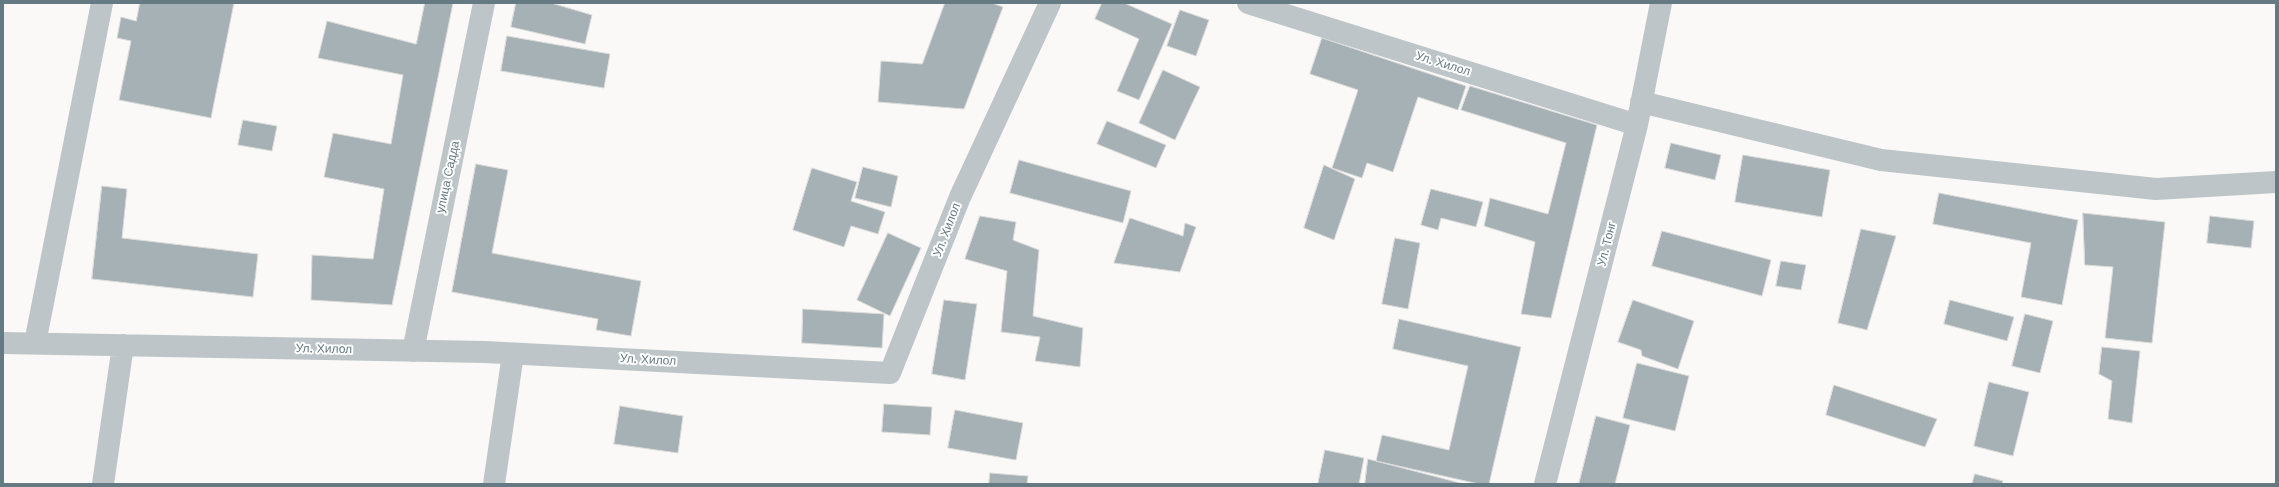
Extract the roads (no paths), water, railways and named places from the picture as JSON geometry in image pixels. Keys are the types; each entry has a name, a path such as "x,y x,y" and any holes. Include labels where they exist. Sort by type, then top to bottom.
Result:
{"street":[{"path":"35,343 102,3"},
{"name":"улица Садда","path":"413,351 484,3"},
{"name":"Ул. Хилол","path":"3,343 513,354 890,373 960,197 1050,3"},
{"name":"Ул. Хилол","path":"1248,3 1638,124"},
{"name":"Ул. Тонг","path":"1545,484 1638,124 1660,3"},
{"path":"1642,102 1881,160 2156,189 2276,182"},
{"path":"103,484 123,345"},
{"path":"494,484 513,354"}]}
